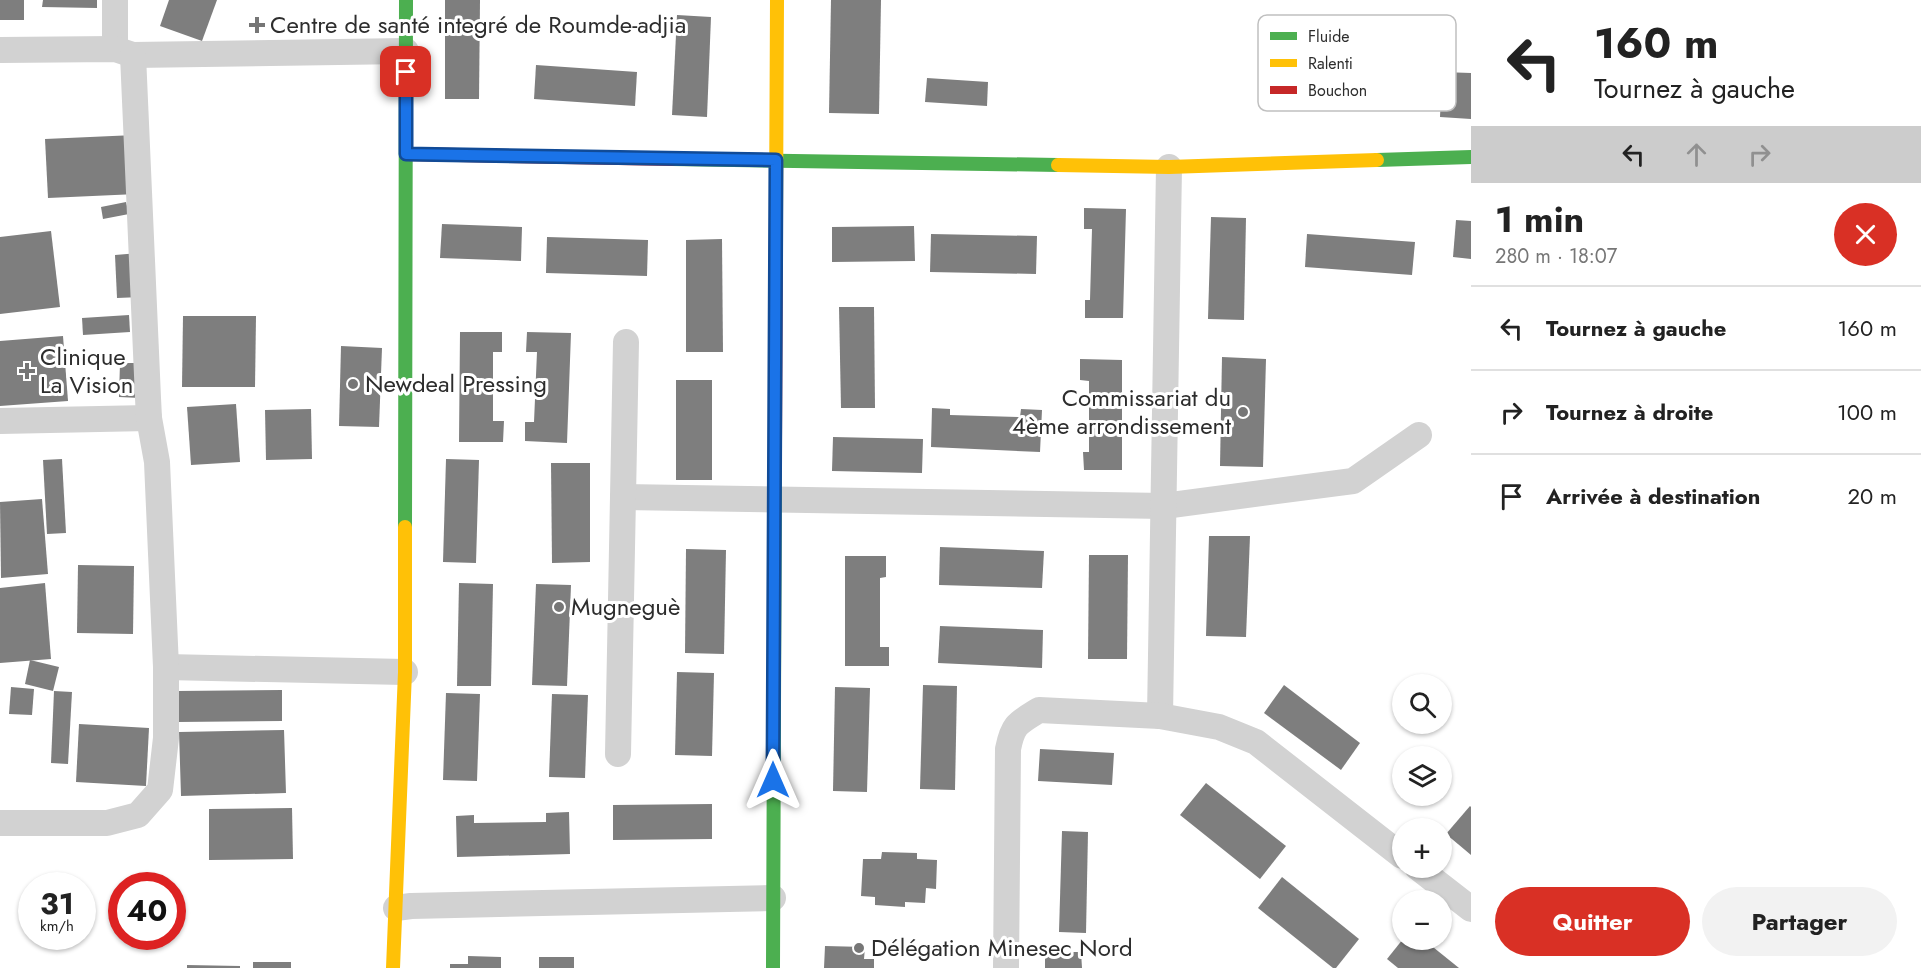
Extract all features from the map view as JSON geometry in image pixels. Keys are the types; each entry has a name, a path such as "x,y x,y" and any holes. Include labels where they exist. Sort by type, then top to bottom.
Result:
{"street":[{"path":"0,823 107,824 138,815 160,790 166,738 166,667 157,462 149,418 124,52 115,0"},
{"path":"393,968 405,672 406,0"},
{"path":"773,968 777,0"},
{"path":"0,50 406,51"},
{"path":"406,154 1169,167 1471,157"},
{"path":"1160,716 1169,167"},
{"path":"618,754 627,342"},
{"path":"0,421 149,418"},
{"path":"623,497 1164,506 1353,481 1419,435"},
{"path":"166,667 405,672"},
{"path":"1006,968 1008,749 1011,732 1022,721 1039,710 1160,716 1219,727 1256,742 1392,848"},
{"path":"1431,878 1471,909"},
{"path":"396,908 773,898"}],"building":[{"path":"0,0 24,0 24,20 0,20"},
{"path":"43,0 97,0 97,8 42,7"},
{"path":"169,0 217,0 202,41 160,26"},
{"path":"445,0 480,0 479,99 445,99"},
{"path":"831,0 881,0 879,114 829,113"},
{"path":"677,15 711,17 707,117 672,115"},
{"path":"536,65 637,72 635,106 534,99"},
{"path":"1456,72 1471,73 1471,119 1440,117 1440,111 1456,111"},
{"path":"927,78 988,82 987,106 925,102"},
{"path":"135,135 137,194 48,198 45,139"},
{"path":"126,202 129,214 103,219 101,207"},
{"path":"1084,208 1126,209 1123,318 1085,318 1085,300 1090,300 1092,229 1084,229"},
{"path":"1211,217 1246,218 1244,320 1208,319"},
{"path":"1456,220 1471,221 1471,259 1453,257"},
{"path":"442,224 522,227 521,261 440,258"},
{"path":"914,226 915,261 832,262 832,227"},
{"path":"51,231 60,307 0,314 0,237"},
{"path":"931,234 1037,236 1036,274 930,272"},
{"path":"1307,234 1415,242 1412,275 1305,267"},
{"path":"547,237 648,240 647,276 546,273"},
{"path":"722,239 723,352 686,352 686,240"},
{"path":"139,253 141,297 117,298 115,255"},
{"path":"839,307 874,307 875,408 841,408"},
{"path":"129,315 130,332 83,335 82,318"},
{"path":"183,316 256,316 255,387 182,387"},
{"path":"460,332 502,332 502,352 493,352 493,421 504,421 503,442 459,442"},
{"path":"527,332 571,333 567,443 525,441 525,422 534,422 537,352 526,352"},
{"path":"63,336 68,401 0,406 0,341"},
{"path":"341,346 382,348 379,427 339,426"},
{"name":"Commissariat du 4ème arrondissement","path":"1222,357 1266,359 1263,467 1220,466"},
{"path":"1080,359 1122,360 1122,470 1084,470 1083,452 1089,452 1089,381 1080,380"},
{"path":"120,363 142,363 140,398 119,397"},
{"path":"676,380 712,380 712,480 676,480"},
{"path":"236,404 240,462 191,465 187,407"},
{"path":"932,408 950,409 950,415 1020,417 1021,409 1042,410 1040,452 931,447"},
{"path":"311,409 312,459 266,460 265,410"},
{"path":"833,437 923,439 922,473 832,471"},
{"path":"62,459 66,533 47,534 43,460"},
{"path":"446,459 479,460 476,563 443,562"},
{"path":"551,463 590,463 590,562 552,563"},
{"path":"42,499 48,574 1,578 0,502"},
{"path":"1209,536 1250,536 1246,637 1206,636"},
{"path":"940,547 1044,551 1042,588 939,585"},
{"path":"686,549 726,550 724,654 685,653"},
{"path":"1089,555 1128,555 1127,659 1088,659"},
{"path":"845,556 886,556 886,577 880,578 880,647 889,647 889,666 845,666"},
{"path":"78,565 134,566 133,634 77,633"},
{"path":"45,583 51,659 0,663 0,588"},
{"path":"459,583 493,584 491,686 457,686"},
{"path":"536,584 571,585 567,686 532,685"},
{"path":"940,626 1043,630 1042,668 938,663"},
{"path":"30,660 59,667 53,691 25,684"},
{"path":"677,672 714,673 712,756 675,755"},
{"path":"923,685 957,686 955,790 920,789"},
{"path":"1284,685 1360,743 1341,770 1264,713"},
{"path":"11,687 34,689 32,715 9,714"},
{"path":"835,687 870,688 867,792 833,791"},
{"path":"282,690 282,721 177,722 177,691"},
{"path":"54,691 72,692 68,764 51,763"},
{"path":"446,693 480,694 477,781 443,780"},
{"path":"552,694 588,695 585,778 549,777"},
{"path":"79,724 149,728 146,786 76,782"},
{"path":"284,730 286,793 181,796 179,732"},
{"path":"1040,749 1114,753 1112,785 1038,781"},
{"path":"1206,783 1286,846 1260,879 1180,815"},
{"path":"712,804 712,839 613,840 613,805"},
{"path":"1470,806 1471,855 1452,839 1452,827"},
{"path":"292,808 293,859 209,860 209,809"},
{"path":"569,812 570,854 457,857 456,816 474,815 474,823 546,822 546,813"},
{"path":"1062,831 1088,832 1086,933 1059,932"},
{"path":"882,852 917,853 917,859 937,860 936,889 926,888 925,903 905,902 905,907 875,905 875,897 861,896 863,859 881,859"},
{"path":"1282,877 1359,939 1336,968 1333,968 1258,908"},
{"path":"825,946 865,947 864,959 874,959 874,968 824,968"},
{"path":"1394,950 1437,950 1459,968 1398,968 1387,959"},
{"path":"1045,952 1081,952 1082,968 1045,968"},
{"path":"468,956 501,957 501,968 450,968 450,964 468,964"},
{"path":"539,957 574,957 574,968 539,968"},
{"path":"253,962 291,962 291,968 253,968"},
{"path":"187,965 240,966 240,968 187,968"}],"traffic: fast":[{"path":"405,527 406,0"},
{"path":"1377,160 1471,157"},
{"path":"672,159 1058,165"},
{"path":"773,968 775,445"}],"traffic: slow":[{"path":"776,215 777,0"},
{"path":"1058,165 1169,167 1377,160"},
{"path":"393,968 405,672 405,527"}],"traffic: jam":[{"path":"406,154 672,159"},
{"path":"775,445 776,215"}],"place":[{"name":"Centre de santé integré de Roumde-adjia","path":"257,25"},
{"name":"Clinique La Vision","path":"27,371"},
{"name":"Newdeal Pressing","path":"353,384"},
{"name":"Commissariat du 4ème arrondissement","path":"1243,412"},
{"name":"Mugneguè","path":"559,607"},
{"name":"Délégation Minesec Nord","path":"859,948"}],"route":[{"path":"406,72 406,154 776,160 773,780"}]}
